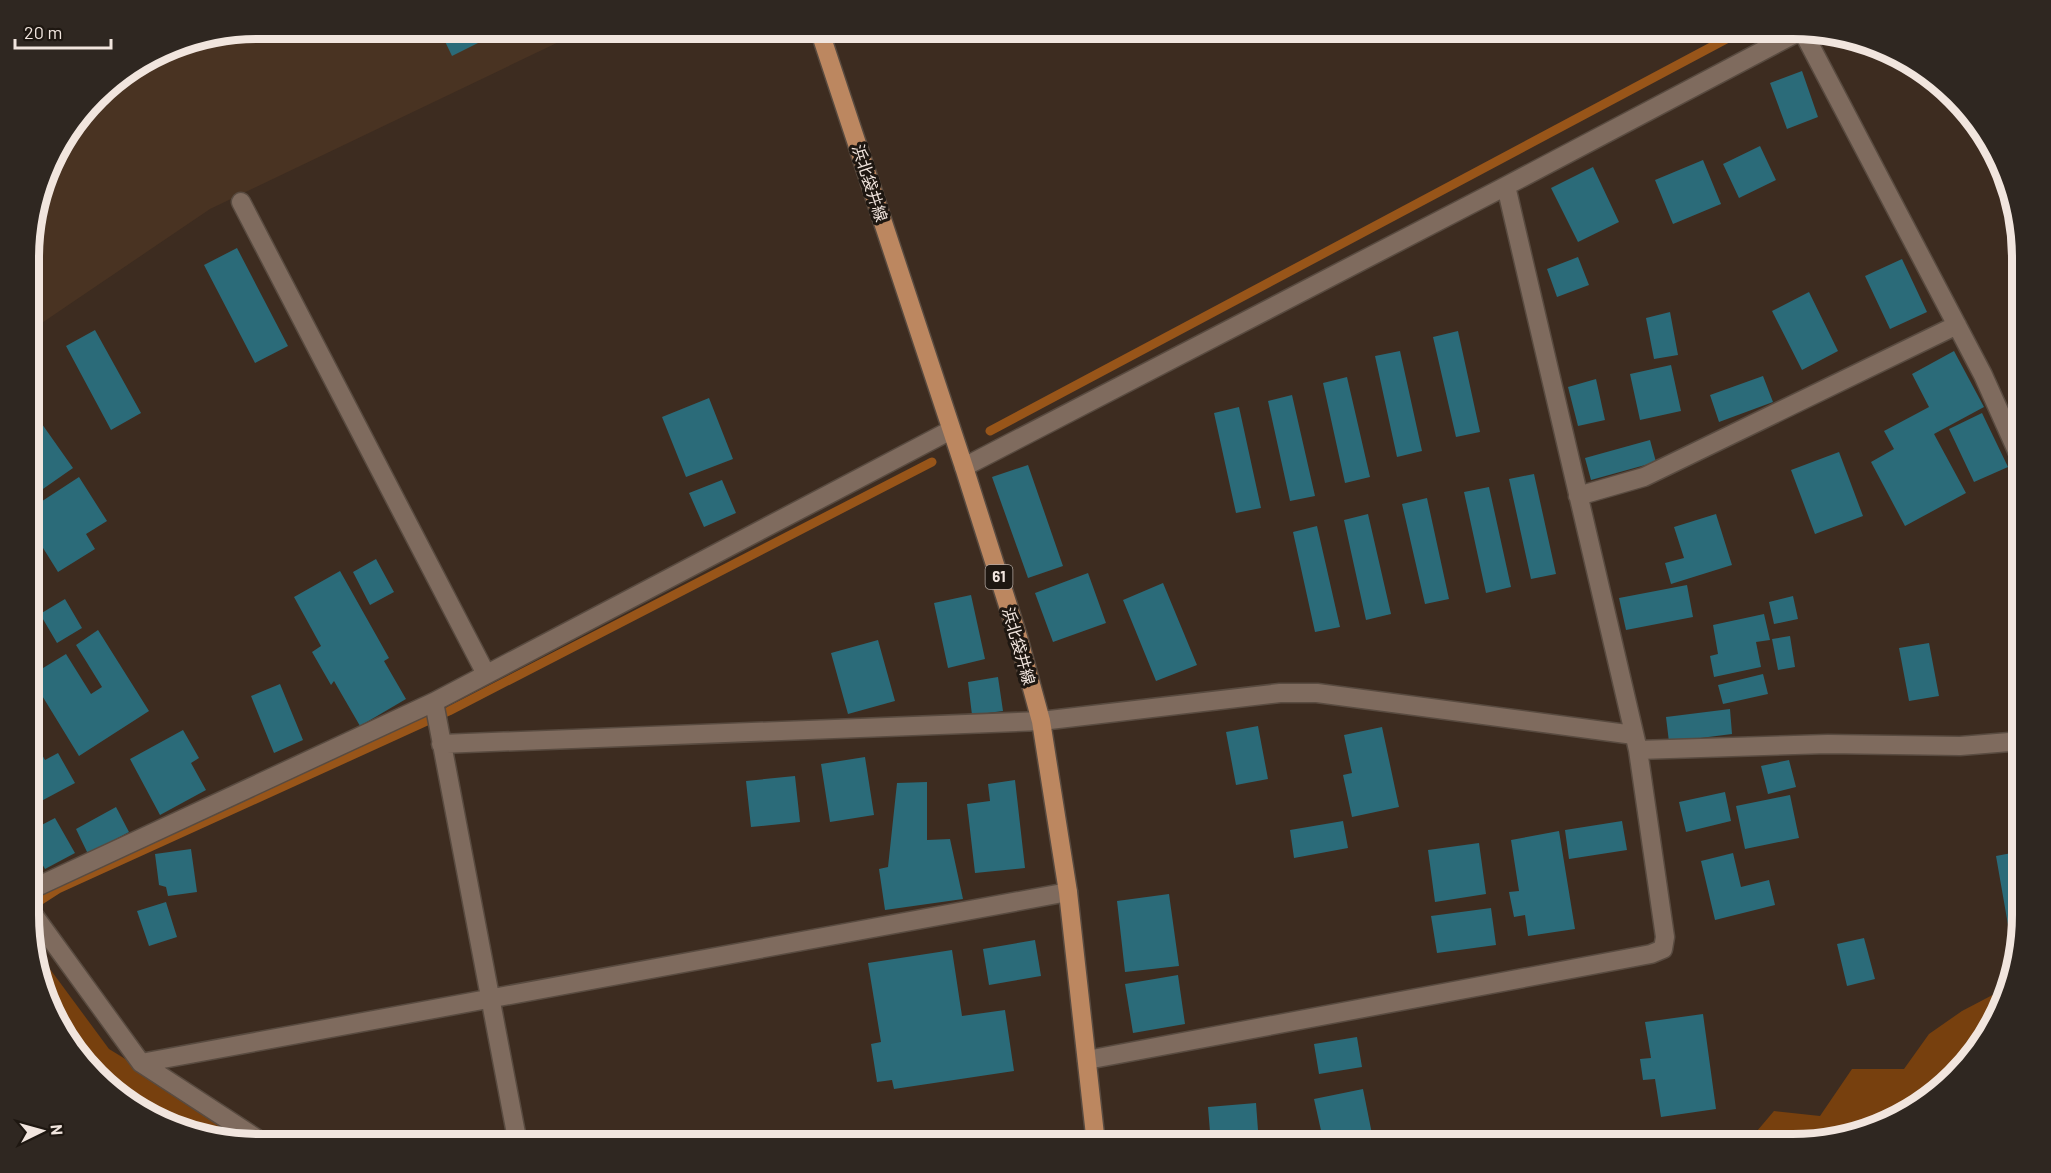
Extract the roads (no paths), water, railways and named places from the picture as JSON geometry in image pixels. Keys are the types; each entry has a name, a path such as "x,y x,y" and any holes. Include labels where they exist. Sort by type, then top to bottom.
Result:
{"main road":[{"name":"浜北袋井線","path":"823,39 964,467 1018,637 1041,721 1068,892 1095,1134"}],"street":[{"path":"964,467 1785,39"},
{"path":"1807,39 1983,375 2012,440"},
{"path":"1088,1060 1651,954 1663,949 1665,937 1636,742 1506,186"},
{"path":"241,202 486,674"},
{"path":"1578,496 1644,477 1957,325"},
{"path":"39,886 434,702 951,430"},
{"path":"441,744 1041,721 1280,693 1317,693 1636,742 1960,746 2012,742"},
{"path":"434,702 516,1134"},
{"path":"141,1063 1068,892"},
{"path":"39,922 141,1063 250,1134"}],"waterway":[{"path":"990,431 1726,39"},
{"path":"39,901 58,889 449,711 932,462"}]}
